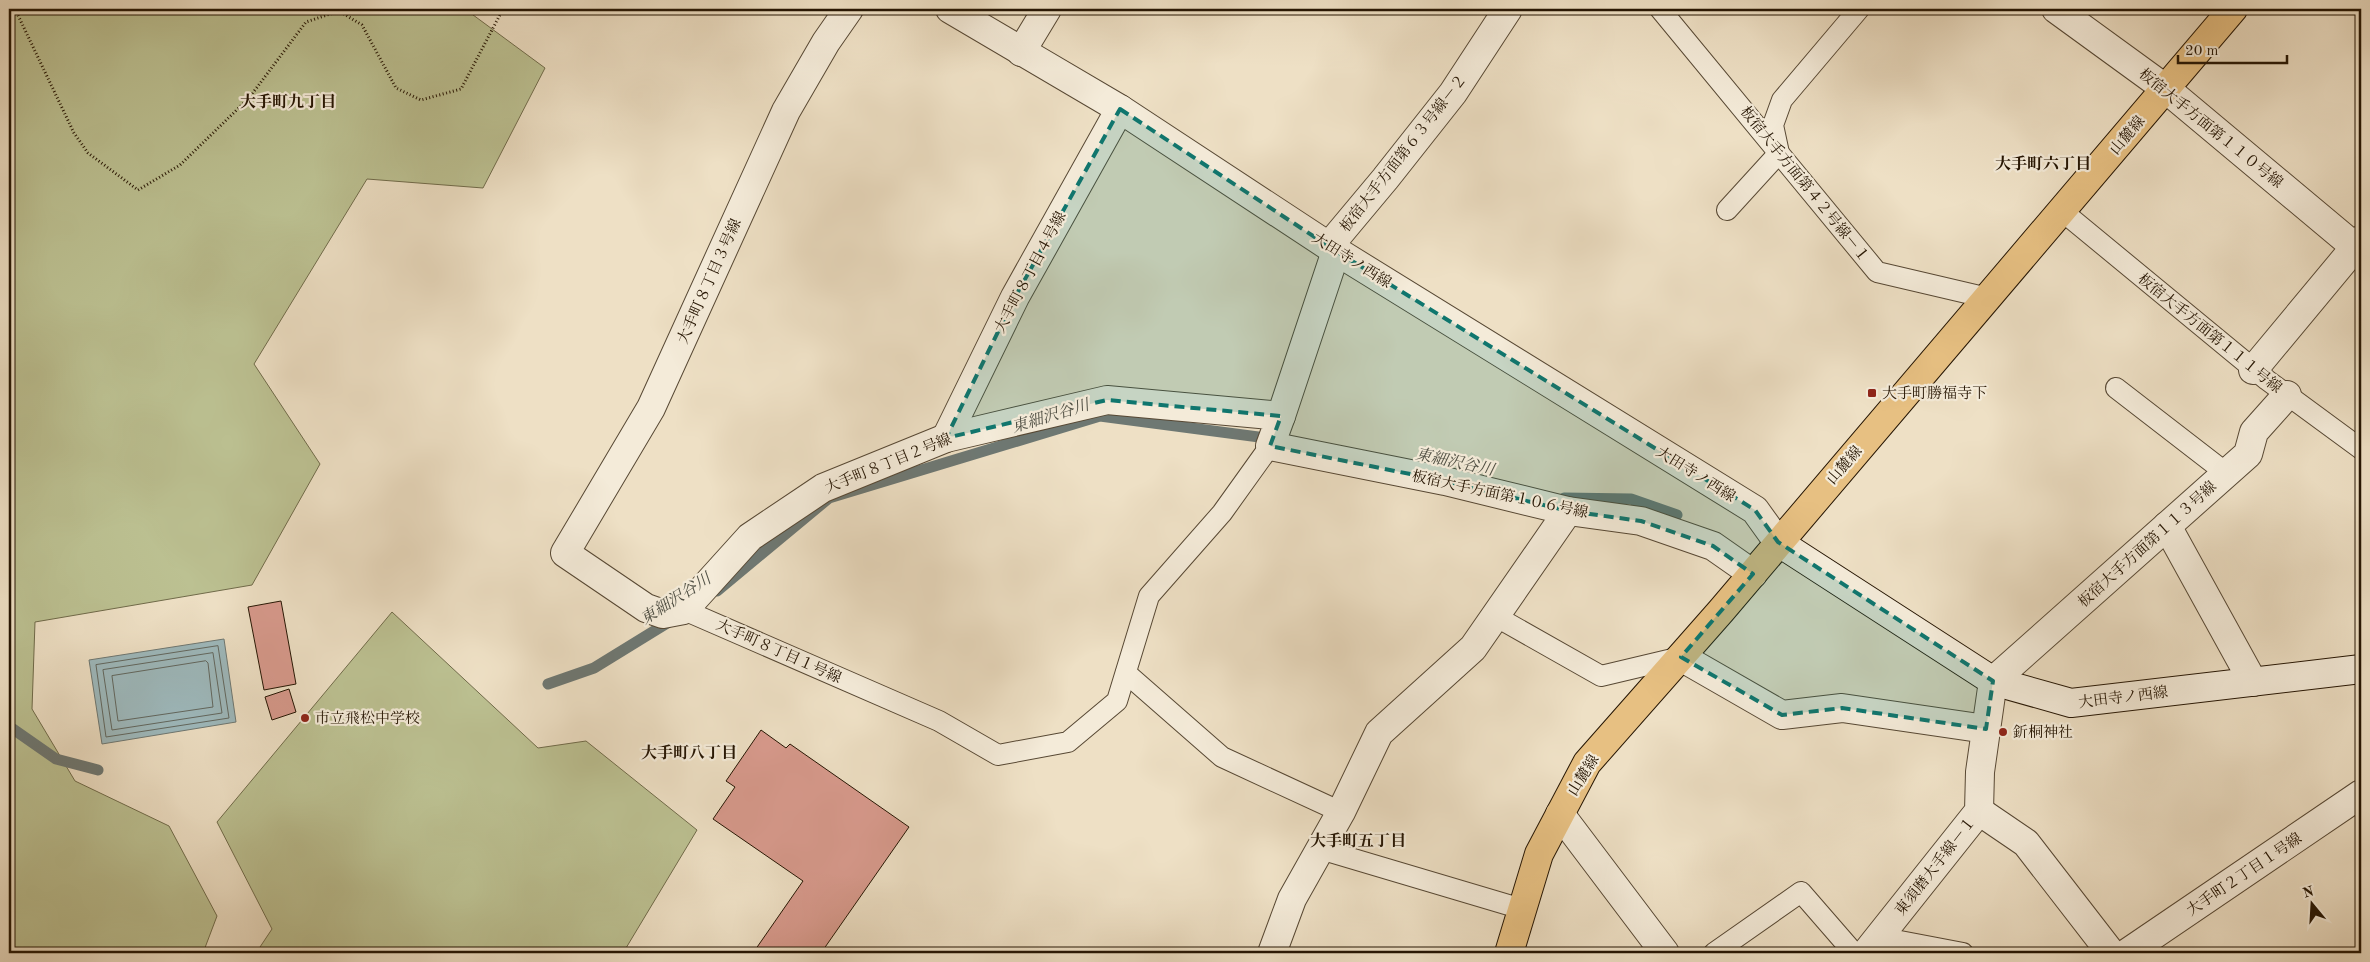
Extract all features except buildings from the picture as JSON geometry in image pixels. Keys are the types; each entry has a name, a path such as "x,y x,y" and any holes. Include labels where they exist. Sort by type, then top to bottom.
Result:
{"main road":[{"name":"山麓線","path":"1509,953 1539,854 1587,763 1753,574 1778,542 2233,9"}],"street":[{"name":"大手町８丁目３号線","path":"565,552 651,408 786,111 826,42 850,9"},
{"name":"大田寺ノ西線","path":"950,9 1120,109 1332,249 1755,510 1778,542 1993,681 2071,703 2361,670"},
{"path":"1021,52 1047,9"},
{"name":"板宿大手方面第６３号線－２","path":"1276,431 1332,249 1453,93 1508,9"},
{"name":"板宿大手方面第１１０号線","path":"2056,9 2166,89 2359,247"},
{"name":"大手町８丁目４号線","path":"946,438 1016,297 1120,109"},
{"path":"2253,370 2359,247"},
{"name":"板宿大手方面第１１３号線","path":"1993,681 2248,454 2254,432 2287,395"},
{"name":"大手町８丁目２号線","path":"684,610 750,537 823,488 946,438 1107,400 1276,431"},
{"name":"板宿大手方面第１０６号線","path":"1276,431 1445,481 1568,511 1641,521 1713,546 1753,574"},
{"path":"1272,953 1292,899 1341,812 1378,733 1473,648 1568,511"},
{"path":"2167,526 2253,682"},
{"name":"大手町８丁目１号線","path":"565,552 646,608 664,614 684,610"},
{"path":"1681,657 1782,715 1842,708 1986,729"},
{"name":"東須磨大手線－１","path":"1872,945 1979,811 1980,772 1993,681"},
{"name":"大手町２丁目１号線","path":"2127,953 2361,794"},
{"path":"1979,811 2026,843 2112,953"},
{"path":"1560,814 1665,953"}],"lane":[{"name":"板宿大手方面第４２号線－１","path":"1660,9 1877,272 1988,298"},
{"path":"1727,210 1780,153 1773,125 1782,100 1859,9"},
{"name":"板宿大手方面第１１１号線","path":"2062,211 2253,370 2361,449"},
{"path":"2116,388 2226,473"},
{"name":"板宿大手方面第６３号線－２","path":"998,755 1068,742 1117,701 1149,596 1222,513 1276,431"},
{"name":"大手町８丁目１号線","path":"684,610 939,721 998,755"},
{"path":"1495,616 1601,676 1681,657"},
{"path":"1126,673 1222,757 1341,812"},
{"path":"1320,849 1522,909"},
{"path":"1714,953 1801,892 1854,953"},
{"path":"1872,945 1963,953"}],"path":[{"path":"15,9 74,132 88,153 138,190 180,165 249,98 306,22 339,11 362,25 396,88 421,100 460,89 502,9"}],"highlighted area":[{"path":"1120,109 1336,251 1755,510 1778,542 1993,681 1986,729 1842,708 1782,715 1681,657 1753,574 1713,546 1641,521 1568,511 1445,481 1270,446 1281,416 1107,400 946,438 1015,297"}],"green space":[{"path":"9,9 465,9 545,68 483,188 367,179 254,364 320,464 252,585 35,622 32,709 75,781 169,826 217,916 203,953 9,953"},
{"path":"392,612 538,748 586,741 697,830 623,953 256,953 272,929 217,822"}],"water":[{"path":"224,639 236,722 102,744 89,660"}],"waterway":[{"name":"東細沢谷川","path":"717,591 829,498 1100,416 1274,439"},
{"name":"東細沢谷川","path":"1564,498 1631,499 1677,515"},
{"name":"東細沢谷川","path":"548,684 594,668 672,620"},
{"name":"東細沢谷川","path":"9,728 56,759 98,770"}],"place":[{"name":"大手町勝福寺下","path":"1872,393"},
{"name":"市立飛松中学校","path":"305,718"},
{"name":"釿桐神社","path":"2003,732"}],"district":[{"name":"大手町九丁目","path":"288,101"},
{"name":"大手町六丁目","path":"2043,163"},
{"name":"大手町八丁目","path":"689,752"},
{"name":"大手町五丁目","path":"1358,840"}]}
